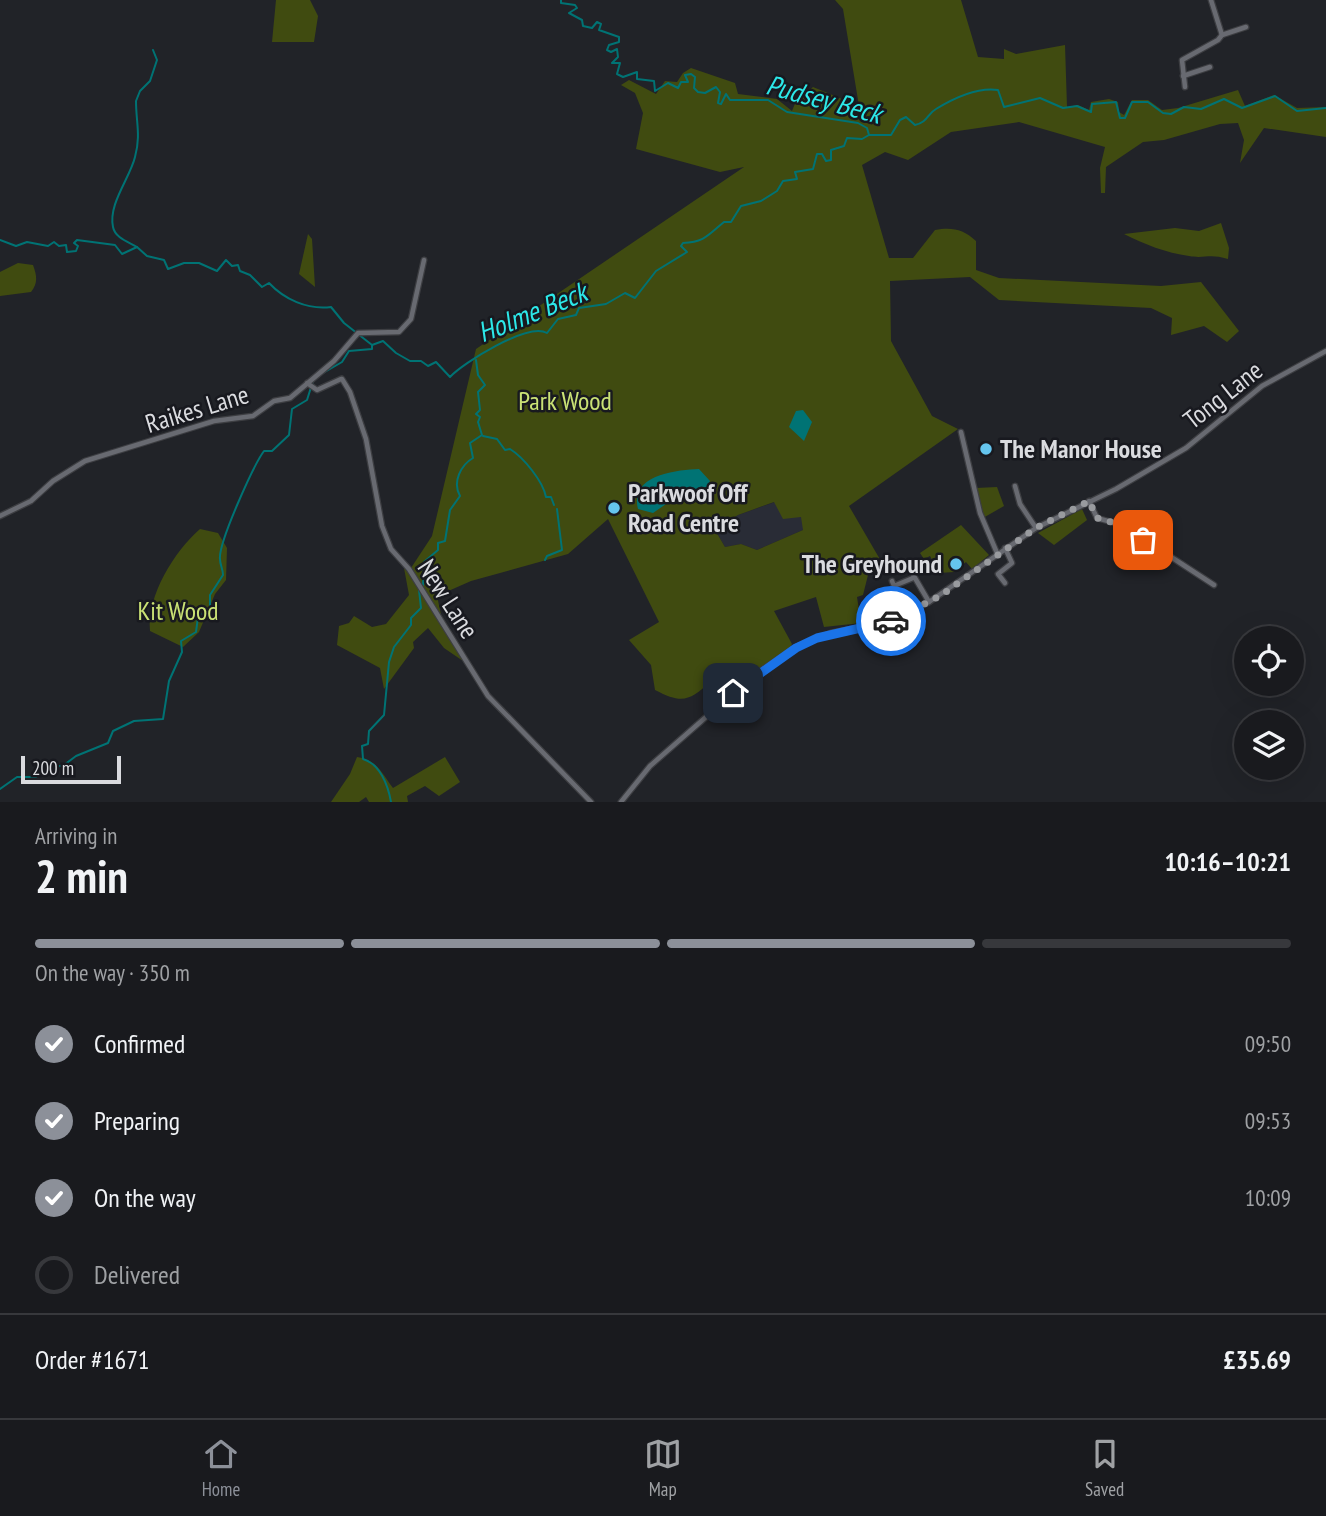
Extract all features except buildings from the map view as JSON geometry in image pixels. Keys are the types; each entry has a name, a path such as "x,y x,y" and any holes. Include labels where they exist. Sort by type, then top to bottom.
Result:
{"street":[{"path":"1211,0 1222,35"},
{"path":"1185,87 1182,60 1222,35 1246,27"},
{"path":"1183,76 1210,68"},
{"name":"Raikes Lane","path":"0,516 31,501 53,481 85,461 214,421 253,416 274,401 289,398 334,361 356,334 399,332 407,326 415,307 424,260"},
{"name":"Tong Lane","path":"621,802 650,766 753,676 796,648 831,633 888,622 929,602 1036,528 1186,448 1262,386 1326,351"},
{"name":"New Lane","path":"307,383 317,390 342,379 350,392 366,439 384,534 396,556 421,588 488,696 592,802"},
{"path":"961,432 977,501 997,553"},
{"path":"1015,486 1020,505 1036,528"},
{"path":"1089,501 1097,518 1122,525 1214,585"},
{"path":"1004,583 998,574 1012,563 1005,548"},
{"path":"908,566 929,602"},
{"path":"892,580 894,586 914,578"}],"shaded area":[{"path":"839,489 803,530 757,550 741,544 725,547 715,530 738,515 775,502"}],"green space":[{"path":"276,0 310,0 318,16 314,42 272,42"},
{"name":"Park Wood","path":"835,0 961,0 978,57 1004,59 1004,49 1016,54 1065,45 1067,107 1078,105 1089,110 1091,102 1109,99 1118,102 1119,112 1124,115 1132,100 1148,100 1162,110 1178,108 1238,90 1245,106 1274,95 1297,108 1326,107 1326,137 1264,128 1240,163 1244,140 1238,123 1220,124 1164,140 1143,142 1106,167 1105,193 1101,193 1100,168 1105,147 1019,122 951,132 908,160 885,152 862,165 889,258 913,258 935,230 957,230 976,241 976,270 999,278 1161,286 1201,282 1239,331 1227,342 1204,326 1171,335 1172,318 1151,308 999,300 970,277 890,281 891,341 932,416 958,429 849,506 885,568 868,575 863,595 857,597 861,623 824,627 816,597 774,611 792,644 787,652 735,688 712,681 686,698 665,695 655,690 651,665 629,640 659,622 608,519 568,554 471,581 437,596 442,619 439,621 463,661 444,648 428,628 413,642 414,648 384,689 380,668 337,645 339,626 349,623 354,616 372,627 386,624 409,595 404,568 411,568 432,536 476,349 744,167 720,172 636,149 643,113 635,93 621,85 629,80 656,94 665,81 677,82 683,73 691,68 735,83 738,94 777,99 792,111 796,101 813,87 859,106 843,9","holes":["774,502 783,519 801,517 803,530 757,550 741,544 725,547 715,530 738,515"]},
{"path":"1221,223 1229,248 1228,259 1172,253 1124,234 1175,228 1199,231"},
{"path":"308,234 312,239 315,287 299,274"},
{"path":"18,263 33,265 35,286 31,292 0,296 0,272"},
{"path":"997,487 1004,506 983,518 976,488"},
{"path":"1082,509 1087,520 1054,545 1038,533"},
{"path":"961,525 989,555 972,569 966,562 954,572 939,573 930,556 924,559 920,553"},
{"name":"Kit Wood","path":"200,529 218,533 227,548 226,580 215,594 199,632 183,647 150,631 150,617 164,575"},
{"path":"357,757 374,764 393,788 445,757 460,782 439,796 425,786 407,796 408,802 369,802 366,797 359,802 331,802 350,774"}],"water":[{"path":"803,410 812,422 804,441 789,427 796,411"},
{"path":"699,469 710,481 707,487 679,495 653,513 638,509 640,489 647,482 667,473"}],"waterway":[{"name":"Pudsey Beck","path":"561,0 561,3 575,5 577,8 569,13 582,20 583,26 592,28 597,22 601,24 599,30 619,37 619,42 609,45 607,50 611,52 617,49 618,57 612,63 620,63 617,74 623,77 637,72 637,79 654,81 655,91 668,83 678,88 681,82 688,82 685,75 691,74 695,77 694,88 698,92 705,93 716,87 720,92 718,103 721,104 726,94 730,100 768,100 787,112 858,123 867,128 869,135 891,135 900,120 906,117 915,125 919,124 950,101 966,94 990,90 998,90 1004,107 1040,98 1063,108 1077,106 1091,112 1092,104 1116,102 1120,118 1125,118 1132,102 1148,102 1163,113 1171,114 1184,107 1201,109 1224,99 1242,108 1275,96 1297,111 1326,108"},
{"path":"137,247 116,234 112,218 116,200 137,149 136,101 140,91 150,81 157,60 153,50"},
{"name":"Holme Beck","path":"0,240 16,246 27,242 48,246 54,242 59,246 66,245 67,252 76,251 78,246 74,243 77,240 115,245 122,254 137,247 147,256 164,260 168,269 184,263 199,263 217,271 226,260 232,266 238,265 240,271 250,275 262,287 269,283 297,302 313,307 331,307 344,323 372,345 383,341 410,361 421,361 428,366 436,362 450,377 481,354 511,338 538,331 547,333 558,319 576,315 579,308 606,304 625,293 635,298 656,271 687,252 681,246 683,243 701,239 724,222 731,222 741,206 761,201 777,191 783,181 797,179 795,172 813,169 817,154 822,154 826,161 831,160 831,150 844,146 847,138 862,139 869,135"},
{"path":"323,373 342,362 349,351 372,349 372,345"},
{"path":"423,585 424,562 438,550 438,543 445,541 450,510 460,496 457,485 459,474 473,458 470,443 482,435 478,422 480,417 476,414 480,410 478,392 485,385 478,375 476,360"},
{"path":"0,789 17,777 36,777 47,769 64,765 76,756 108,743 113,731 134,721 163,719 169,681 182,652 181,641 196,632 198,617 210,608 210,595 223,575 220,559 224,538 245,488 264,451 272,451 289,435 292,409 307,400 313,381"},
{"path":"483,436 497,439 505,450 510,449 521,458 537,477 546,497 551,497 554,505"},
{"path":"545,560 547,556 562,550 557,509"},
{"path":"391,802 382,776 374,765 363,759 362,746 368,744 369,731 384,715 389,662 394,647 411,625 411,618 421,608 419,590"}],"way so far":[{"path":"891,621 940,596 997,553 1036,528 1089,501 1097,518 1122,525 1143,540"}],"place":[{"name":"The Manor House","path":"986,449"},
{"name":"Parkwoof Off Road Centre","path":"614,508"},
{"name":"The Greyhound","path":"956,564"}],"route":[{"path":"733,693 753,676 796,648 825,634 867,629 891,621"}]}
